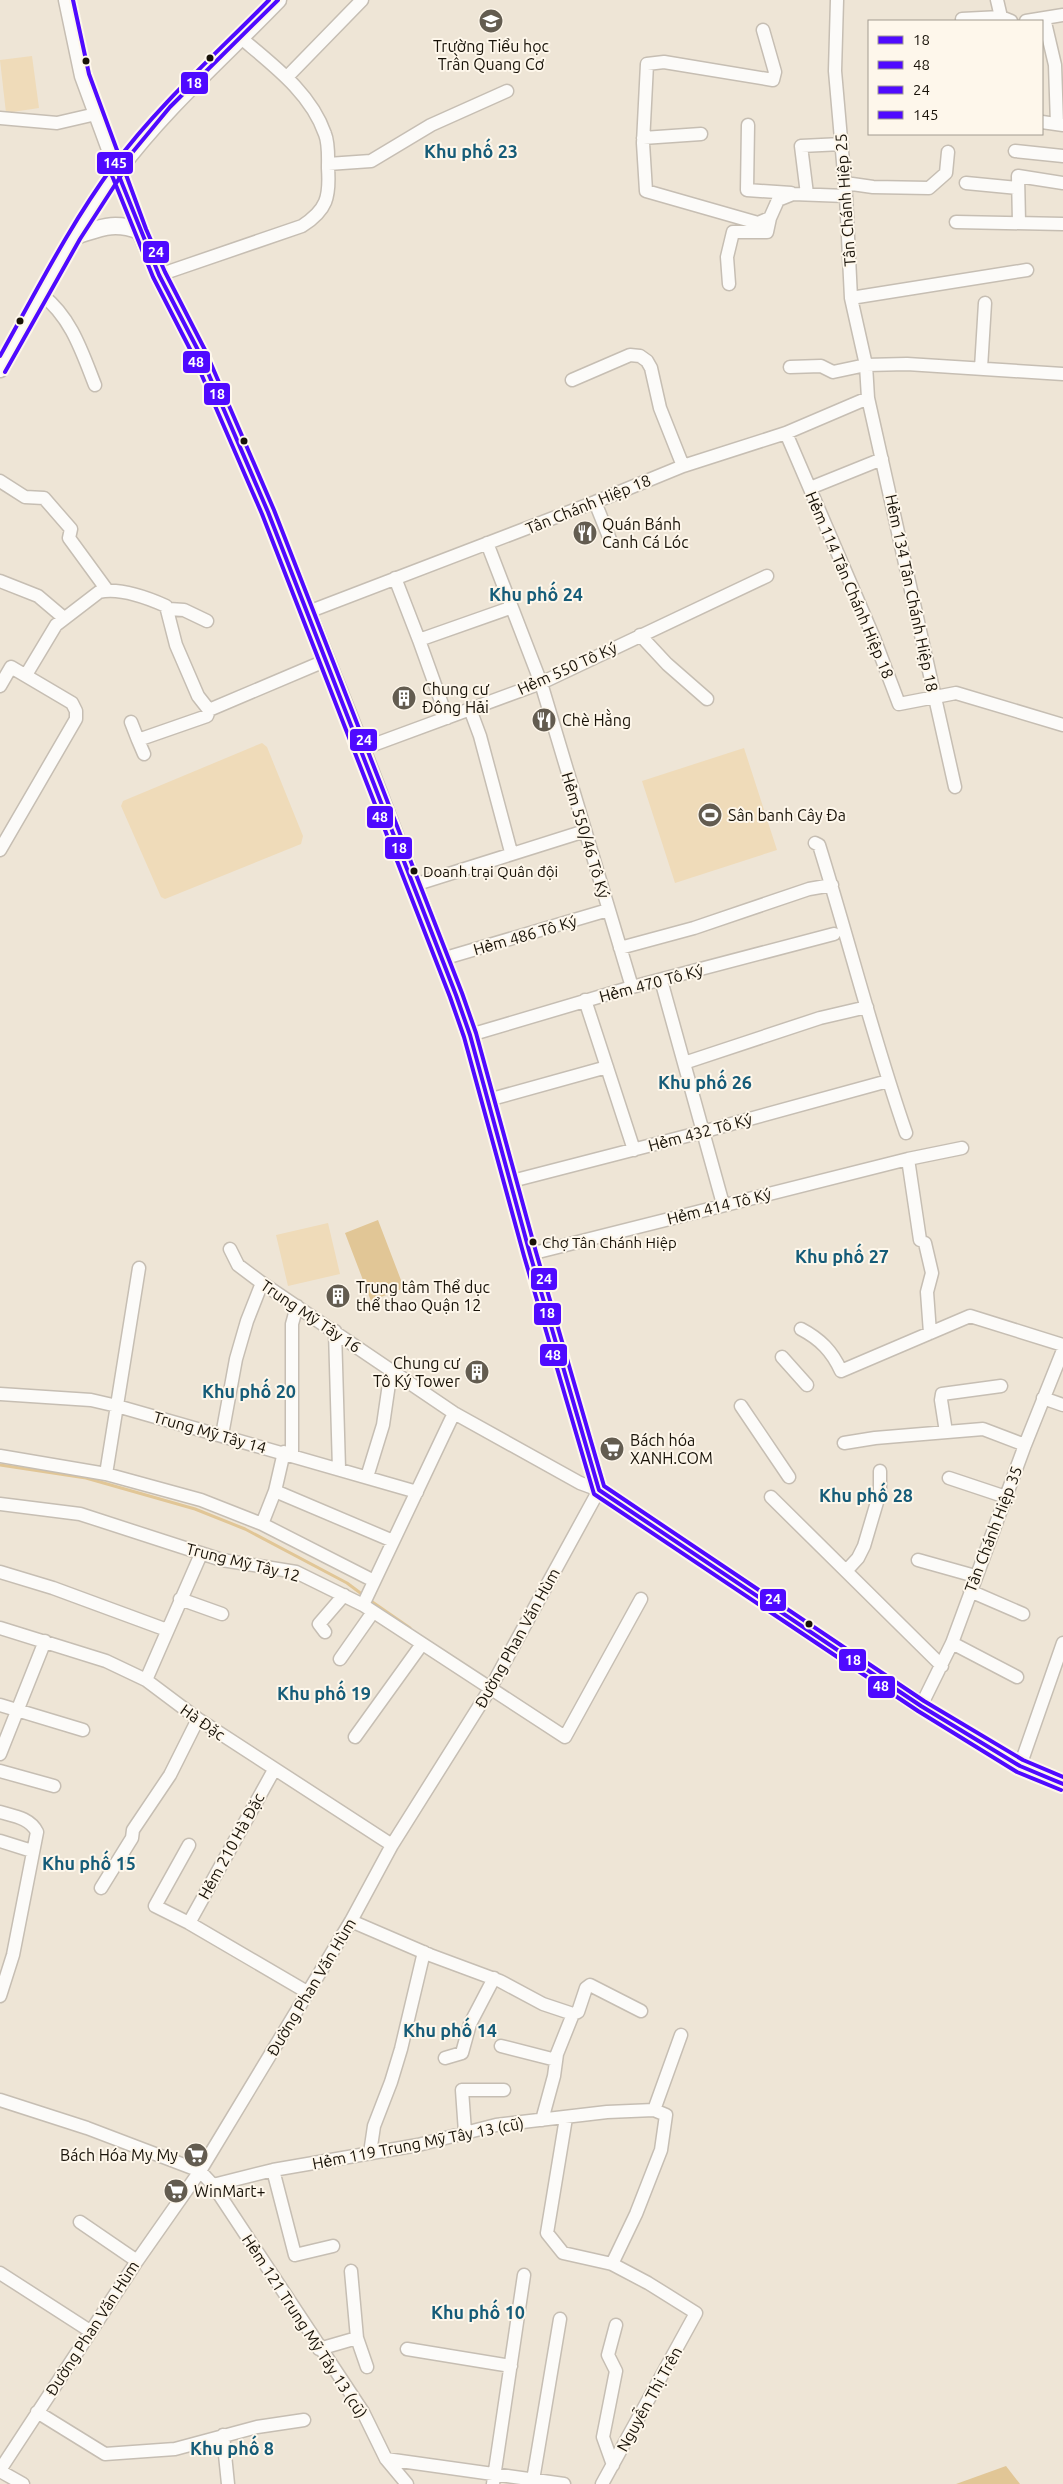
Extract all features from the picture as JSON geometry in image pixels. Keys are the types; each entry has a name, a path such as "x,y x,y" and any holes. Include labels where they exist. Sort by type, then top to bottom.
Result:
{"main road":[{"path":"67,0 83,76 117,171 159,275 199,352 308,612 470,1035 512,1182 530,1254 600,1490 920,1706 1020,1766 1063,1784"},
{"path":"0,369 75,236 117,171 170,108 278,0"},
{"path":"75,236 93,229 120,224 140,230"}],"street":[{"path":"287,78 362,0"},
{"name":"Tân Chánh Hiệp 25","path":"836,0 835,70 846,196 851,298 866,364 868,398"},
{"path":"962,19 1006,19 997,0"},
{"path":"1032,20 1063,15"},
{"path":"1043,122 1060,124 1053,67 1044,18"},
{"path":"763,30 775,72 773,80 664,62 646,64 643,138 646,191 758,223 770,218"},
{"path":"159,275 302,226 315,217 328,200 326,135 309,103 287,78 241,38"},
{"path":"328,164 371,161 431,125 507,91"},
{"path":"0,118 57,123 96,114"},
{"path":"748,125 747,190 846,196"},
{"path":"643,138 701,134"},
{"path":"808,194 801,146 842,144"},
{"path":"1015,151 1063,156"},
{"path":"845,183 873,187 929,188 946,173 948,152"},
{"path":"1019,222 1018,176 1063,183"},
{"path":"966,183 1018,188"},
{"path":"729,284 727,256 733,232 767,232 770,218 778,200 793,194"},
{"path":"956,222 1063,224"},
{"path":"851,298 1027,270"},
{"path":"42,295 55,305 69,326 95,385"},
{"path":"981,368 985,303"},
{"path":"572,380 630,355 640,356 647,360 660,408 683,466"},
{"path":"790,367 821,366 833,372 866,364 981,368 1063,374"},
{"name":"Tân Chánh Hiệp 18","path":"308,612 595,502 683,466 786,433 868,398"},
{"name":"Hẻm 134 Tân Chánh Hiệp 18","path":"868,398 955,787"},
{"name":"Hẻm 114 Tân Chánh Hiệp 18","path":"786,433 870,629 899,704 934,696"},
{"path":"810,488 882,459"},
{"path":"0,481 26,497 44,498 68,523 71,529 69,538 107,590"},
{"path":"595,502 611,542"},
{"name":"Hẻm 550/46 Tô Ký","path":"487,543 510,608 541,683 632,987"},
{"name":"Hẻm 550 Tô Ký","path":"362,749 541,683 767,576"},
{"path":"396,578 447,718"},
{"path":"0,581 38,596 64,618"},
{"path":"26,675 56,625 100,592 107,590 139,596 162,604 169,609 184,610 207,621"},
{"path":"419,640 510,608"},
{"path":"169,609 176,645 198,696 209,710"},
{"path":"640,635 667,664 707,699"},
{"path":"138,740 207,716 209,710 327,660"},
{"path":"0,686 5,664 72,703 76,711 76,719 0,850"},
{"path":"934,696 956,693 1063,725"},
{"path":"470,709 480,736 511,852"},
{"path":"131,722 144,754"},
{"path":"414,885 511,852 585,831"},
{"path":"815,843 819,845 832,885 888,1081 906,1133"},
{"path":"620,948 694,928 809,890 832,885"},
{"name":"Hẻm 486 Tô Ký","path":"442,959 608,910"},
{"name":"Hẻm 470 Tô Ký","path":"470,1035 585,1000 834,934"},
{"path":"661,980 723,1204"},
{"path":"585,1000 634,1150"},
{"path":"684,1062 820,1018 867,1007"},
{"path":"488,1100 607,1067"},
{"name":"Hẻm 432 Tô Ký","path":"512,1182 888,1081"},
{"name":"Hẻm 414 Tô Ký","path":"530,1254 908,1158 962,1148"},
{"path":"908,1158 923,1241 932,1273 927,1292 930,1333"},
{"name":"Trung Mỹ Tây 16","path":"230,1249 238,1265 262,1283 454,1413 580,1483 600,1490"},
{"path":"106,1474 139,1268"},
{"path":"222,1435 236,1359 247,1321 262,1283"},
{"path":"262,1524 288,1453 292,1324 297,1306"},
{"path":"801,1329 816,1337 828,1348 841,1371 966,1317 974,1316 1063,1344"},
{"path":"335,1331 339,1468"},
{"name":"Tân Chánh Hiệp 35","path":"920,1706 942,1666 952,1643 975,1576 1063,1350"},
{"path":"782,1357 807,1385"},
{"path":"367,1477 383,1426 391,1370"},
{"path":"946,1432 941,1400 942,1394 1001,1386"},
{"name":"Trung Mỹ Tây 14","path":"0,1394 91,1400 117,1406 288,1453 417,1492"},
{"path":"1043,1398 1063,1405"},
{"path":"741,1406 789,1477"},
{"path":"340,1659 393,1541 454,1413"},
{"path":"844,1443 874,1438 983,1429 1025,1445"},
{"path":"0,1456 106,1474 201,1500 262,1524 369,1598"},
{"path":"847,1570 858,1558 864,1546 880,1492 880,1471"},
{"path":"949,1478 1006,1497"},
{"name":"Đường Phan Văn Hùm","path":"0,2470 136,2261 200,2171 351,1921 392,1845 490,1689 600,1490"},
{"path":"275,1491 393,1541"},
{"path":"771,1497 847,1570 942,1666"},
{"name":"Trung Mỹ Tây 12","path":"0,1504 80,1514 201,1554 296,1572 344,1596 369,1598 422,1644 564,1738 641,1599"},
{"path":"146,1680 201,1554"},
{"path":"918,1560 975,1576"},
{"path":"0,1572 53,1588 167,1630"},
{"path":"970,1591 1023,1614"},
{"path":"325,1632 319,1624 344,1596"},
{"path":"180,1599 222,1614"},
{"name":"Hà Đặc","path":"0,1628 106,1660 146,1680 198,1719 274,1770 392,1845"},
{"path":"0,1754 45,1641"},
{"path":"952,1643 1017,1677"},
{"path":"1020,1766 1063,1643"},
{"path":"356,1737 422,1644"},
{"path":"0,1704 83,1730"},
{"path":"101,1888 132,1838 133,1830 170,1775 198,1719"},
{"name":"Hẻm 210 Hà Đặc","path":"188,1923 274,1770"},
{"path":"0,1772 54,1786"},
{"path":"0,1812 26,1820 34,1825 36,1832 13,1955 0,1996"},
{"path":"0,1841 32,1851"},
{"path":"189,1845 155,1906 307,1992"},
{"path":"351,1921 424,1952 494,1978 543,2004 573,2014"},
{"path":"370,2153 374,2126 392,2082 424,1952"},
{"path":"445,2058 462,2053 470,2024 494,1978"},
{"path":"542,2120 556,2060 573,2014 578,2012 586,1988 590,1985 641,2011"},
{"path":"566,2118 547,2233 563,2254 612,2264 636,2214 661,2150 666,2115 654,2110 682,2035"},
{"path":"501,2046 556,2060"},
{"path":"465,2132 462,2090 504,2090"},
{"path":"0,2100 87,2128 200,2171"},
{"name":"Hẻm 119 Trung Mỹ Tây 13 (cũ)","path":"213,2185 273,2170 418,2145 496,2125 607,2112 654,2110"},
{"path":"273,2170 295,2255 333,2246"},
{"name":"Hẻm 121 Trung Mỹ Tây 13 (cũ)","path":"200,2171 213,2185 319,2349 363,2412 386,2459 406,2484"},
{"path":"80,2222 136,2261"},
{"name":"Nguyễn Thị Trên","path":"602,2484 696,2313 648,2283 612,2264"},
{"path":"351,2271 357,2338 368,2367"},
{"path":"0,2273 90,2331"},
{"path":"493,2479 524,2275"},
{"path":"533,2480 560,2319"},
{"path":"613,2465 603,2437 616,2371 608,2355 616,2325"},
{"path":"319,2349 357,2338"},
{"path":"407,2349 511,2366"},
{"path":"37,2412 105,2454 175,2449 223,2435 304,2420"},
{"path":"223,2435 228,2484"},
{"path":"386,2459 493,2479 533,2480 564,2484"},
{"path":"0,2470 23,2484"}],"shaded area":[{"path":"32,56 39,108 6,113 0,60"},
{"path":"262,743 267,747 303,836 301,844 165,899 161,897 121,806 123,801"},
{"name":"Sân banh Cây Đa","path":"744,748 777,850 675,883 642,781"},
{"path":"378,1220 404,1288 371,1301 345,1233"},
{"path":"328,1223 340,1274 288,1286 276,1235"},
{"path":"1006,2466 1020,2484 956,2484"}],"waterway":[{"path":"0,1465 86,1478 195,1509 245,1529 347,1583 363,1595"},
{"path":"368,1599 410,1628"}],"transit line":[{"name":"24","path":"73,0 89,74 146,229 165,272 205,350 274,510 462,993 476,1033 536,1252 604,1486 924,1701 1023,1760 1063,1777"},
{"name":"145","path":"0,356 67,236 113,166 168,101 269,0"},
{"name":"18","path":"117,171 170,107 278,0"},
{"name":"18","path":"117,171 159,275 199,352 268,512 456,995 470,1035 530,1254 599,1490 921,1706 1020,1766 1063,1784"},
{"name":"48","path":"111,173 153,277 193,355 262,514 450,997 464,1037 524,1256 594,1494 918,1711 1017,1772 1061,1790"},
{"name":"48","path":"5,372 80,239 122,174"}],"place":[{"name":"Trường Tiểu học Trần Quang Cơ","path":"491,21"},
{"name":"Quán Bánh Canh Cá Lóc","path":"585,533"},
{"name":"Chung cư Đông Hải","path":"404,698"},
{"name":"Chè Hằng","path":"544,720"},
{"name":"Sân banh Cây Đa","path":"710,815"},
{"name":"Doanh trại Quân đội","path":"414,871"},
{"name":"Chợ Tân Chánh Hiệp","path":"533,1242"},
{"name":"Trung tâm Thể dục thể thao Quận 12","path":"338,1296"},
{"name":"Chung cư Tô Ký Tower","path":"477,1372"},
{"name":"Bách hóa XANH.COM","path":"612,1449"},
{"name":"Bách Hóa My My","path":"196,2155"},
{"name":"WinMart+","path":"176,2191"}],"district":[{"name":"Khu phố 23","path":"471,151"},
{"name":"Khu phố 24","path":"536,594"},
{"name":"Khu phố 26","path":"705,1082"},
{"name":"Khu phố 27","path":"842,1256"},
{"name":"Khu phố 20","path":"249,1391"},
{"name":"Khu phố 28","path":"866,1495"},
{"name":"Khu phố 19","path":"324,1693"},
{"name":"Khu phố 15","path":"89,1863"},
{"name":"Khu phố 14","path":"450,2030"},
{"name":"Khu phố 10","path":"478,2312"},
{"name":"Khu phố 8","path":"232,2448"}]}
